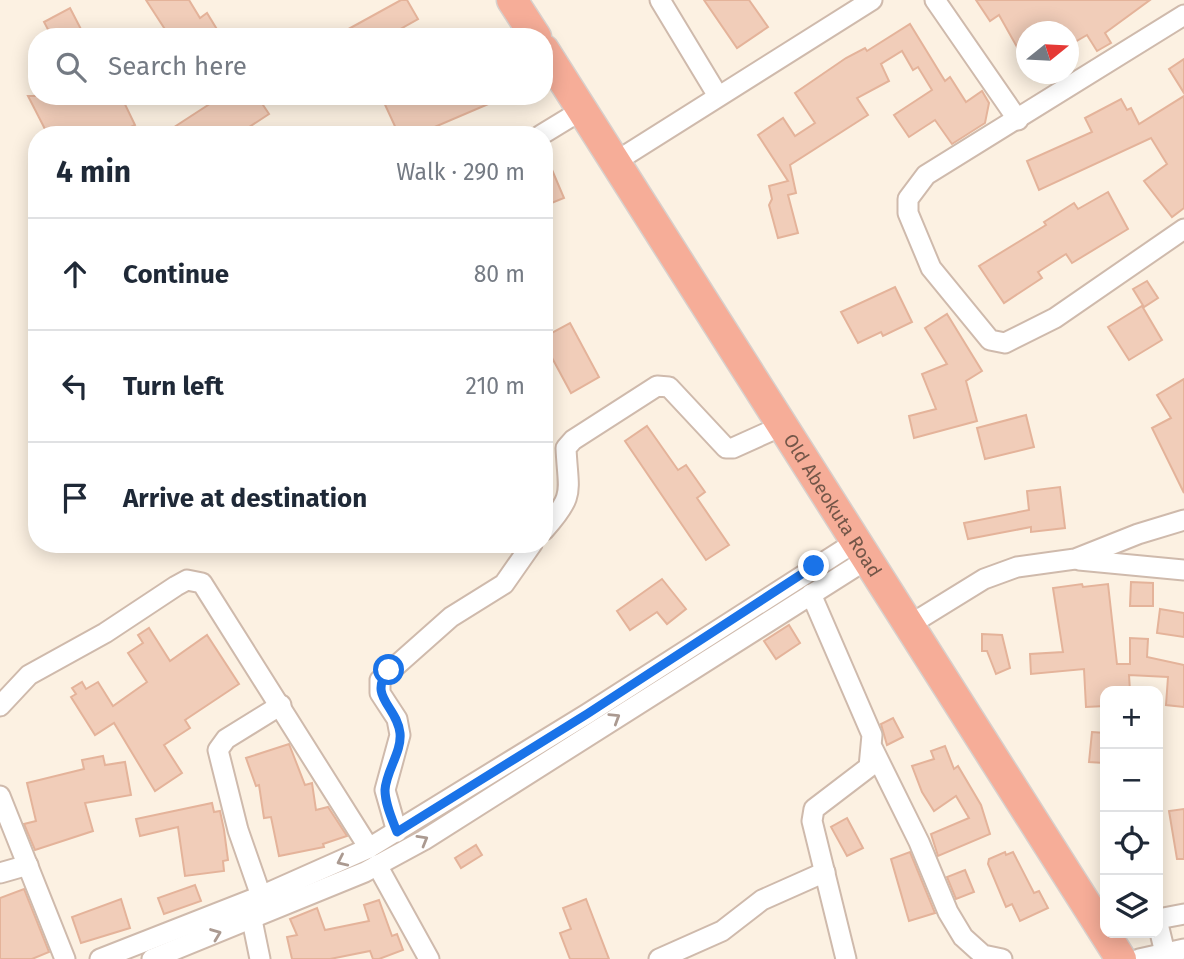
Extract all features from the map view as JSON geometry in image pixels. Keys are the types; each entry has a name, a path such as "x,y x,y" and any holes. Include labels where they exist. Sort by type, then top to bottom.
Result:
{"highway":[{"path":"512,0 530,28"},
{"name":"Old Abeokuta Road","path":"553,64 1100,923"},
{"name":"Old Abeokuta Road","path":"1109,938 1121,959"}],"street":[{"path":"660,0 718,96"},
{"path":"615,162 872,0"},
{"path":"935,0 1018,120"},
{"path":"1184,15 926,175 908,199 908,214 931,268 990,340 1005,344 1055,317 1184,229"},
{"path":"553,128 582,110"},
{"path":"553,521 565,508 571,489 566,448 573,440 657,386 669,387 726,448 733,449 784,425"},
{"path":"911,624 984,579 1017,567 1074,559 1138,534 1184,520"},
{"path":"100,959 261,896 425,839 811,594 863,549"},
{"path":"152,959 251,920 373,857 397,832 863,549"},
{"path":"397,832 385,790 400,736 397,719 380,693 380,680 451,617 504,584 526,553"},
{"path":"1074,559 1184,570"},
{"path":"0,706 29,675 105,633 176,586 195,580 202,583 281,705 373,857 424,956"},
{"path":"811,594 866,718 873,749 919,842 948,912 963,937 983,955 1002,959"},
{"path":"261,896 238,830 218,750 226,739 281,705"},
{"path":"846,959 812,821 814,809 869,767 873,749"},
{"path":"0,796 65,959"},
{"path":"0,873 28,865"},
{"path":"659,959 722,931 771,895 825,872"},
{"path":"1163,920 1184,914"},
{"path":"251,920 260,959"},
{"path":"1139,959 1175,951 1163,931"}],"building":[{"path":"146,0 189,0 200,18 207,13 216,28 164,28"},
{"path":"401,0 407,0 418,19 402,28 350,28"},
{"path":"704,0 749,0 768,27 737,48"},
{"path":"976,0 1150,0 1105,33 1111,43 1097,51 1087,35 1079,40 1079,21 1016,21 1016,45 999,15 990,21"},
{"path":"70,8 80,28 47,28 44,22"},
{"path":"910,24 945,81 950,77 966,102 982,91 989,103 985,123 952,144 935,120 909,137 894,115 932,90 918,67 913,70 902,51 881,64 889,81 857,98 868,115 790,165 796,193 788,195 798,233 778,238 769,205 772,199 769,186 788,181 758,135 783,118 795,136 815,123 795,93 846,58 865,48 867,51"},
{"path":"1184,59 1184,93 1169,69"},
{"path":"1184,96 1184,208 1172,217 1144,181 1167,164 1151,138 1039,190 1027,161 1092,132 1085,118 1121,99 1127,110 1131,108 1139,124"},
{"path":"33,105 125,105 135,125 133,126 43,126"},
{"path":"208,105 263,105 269,114 251,126 176,126"},
{"path":"385,105 486,105 437,126 395,126"},
{"path":"553,172 564,198 553,202"},
{"path":"1108,192 1128,229 1072,263 1066,254 1038,272 1042,278 1004,303 979,266 1046,225 1044,222 1074,203 1078,209"},
{"path":"1147,281 1158,298 1144,307 1133,289"},
{"path":"895,287 912,322 883,336 881,332 858,343 841,312"},
{"path":"1142,306 1162,340 1129,360 1108,327"},
{"path":"947,314 982,371 966,381 977,421 914,438 909,416 936,409 922,374 947,364 925,328"},
{"path":"570,323 599,377 571,393 553,360 553,332"},
{"path":"1184,379 1184,493 1152,428 1171,418 1157,395"},
{"path":"1026,415 1034,447 985,459 977,428"},
{"path":"647,426 678,470 686,465 705,492 697,498 729,545 706,560 625,441"},
{"path":"1060,487 1065,528 1031,532 1031,527 968,539 964,523 1029,510 1027,491"},
{"path":"662,579 686,609 667,624 657,612 630,630 617,611"},
{"path":"1131,582 1153,583 1153,606 1130,606"},
{"path":"1108,584 1117,664 1130,664 1130,638 1148,639 1147,657 1184,665 1184,707 1166,705 1168,677 1129,675 1130,686 1100,686 1100,706 1086,707 1084,669 1031,674 1030,654 1063,652 1053,588"},
{"path":"1160,609 1184,613 1184,637 1157,633"},
{"path":"789,625 800,643 776,659 764,641"},
{"path":"149,628 170,661 207,635 239,684 185,720 190,728 164,745 182,773 155,791 114,723 95,735 71,697 76,694 72,688 82,682 86,689 98,682 113,706 147,682 128,653 143,643 138,635"},
{"path":"982,634 1002,635 1010,668 996,674 987,651 982,651"},
{"path":"893,718 903,737 887,745 881,724"},
{"path":"1092,732 1100,733 1100,763 1089,762"},
{"path":"289,744 305,785 312,783 316,810 328,807 347,836 323,844 324,847 279,856 271,817 264,818 259,785 256,786 246,758"},
{"path":"945,746 954,769 958,766 981,805 990,834 938,856 931,834 969,818 956,796 934,811 922,792 912,766 934,759 931,751"},
{"path":"103,756 105,765 125,762 131,795 85,803 93,831 35,850 24,824 36,821 27,783 84,769 82,760"},
{"path":"212,803 214,812 220,811 224,830 228,860 223,861 224,871 185,876 178,827 140,836 136,819"},
{"path":"1184,809 1184,859 1177,859 1169,811"},
{"path":"847,818 863,848 847,856 831,827"},
{"path":"476,845 482,855 461,868 455,858"},
{"path":"910,852 935,913 909,921 891,859"},
{"path":"1005,852 1006,855 1013,852 1034,893 1039,891 1048,908 1020,921 1012,904 1006,907 988,864 989,859"},
{"path":"965,870 974,892 956,899 947,877"},
{"path":"195,885 201,901 164,914 158,898"},
{"path":"24,889 49,952 32,959 0,959 0,898"},
{"path":"121,899 130,928 81,943 72,917"},
{"path":"586,899 609,959 570,959 560,933 571,929 563,908"},
{"path":"379,900 392,936 397,934 403,950 379,959 373,959 370,951 330,959 292,959 287,937 297,935 290,919 317,908 325,930 369,921 364,905"}],"route":[{"path":"389,670 380,680 380,693 397,719 400,736 385,790 397,832 587,714 814,566"}]}
